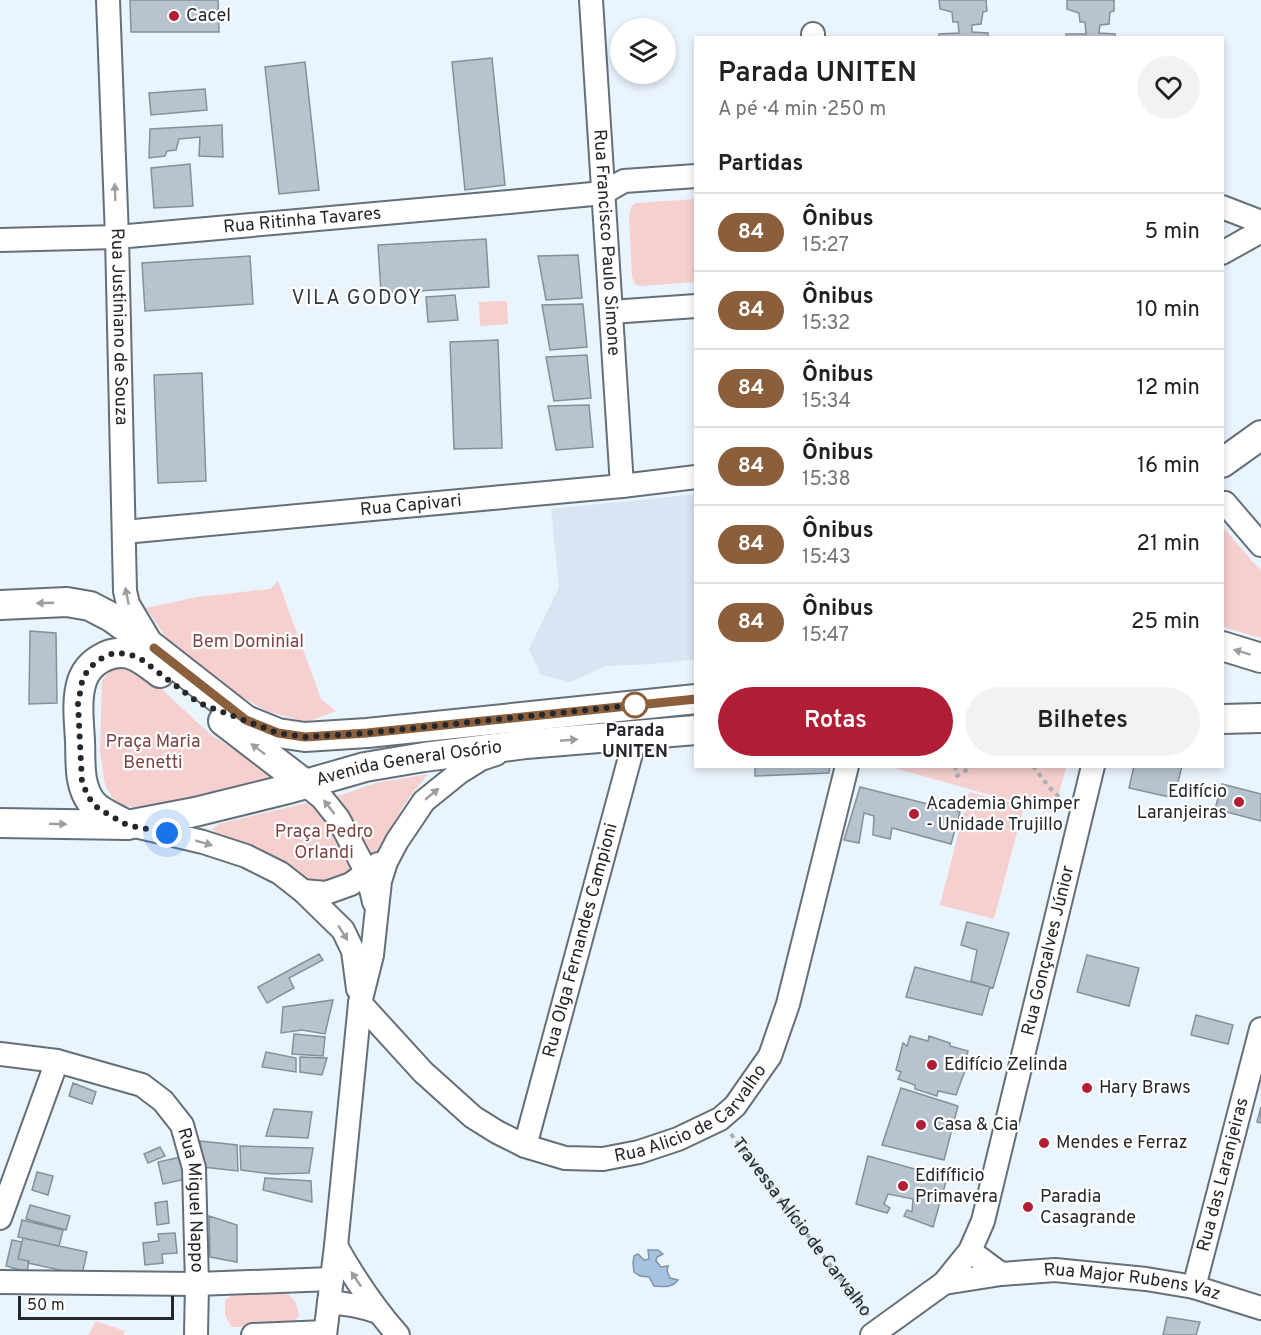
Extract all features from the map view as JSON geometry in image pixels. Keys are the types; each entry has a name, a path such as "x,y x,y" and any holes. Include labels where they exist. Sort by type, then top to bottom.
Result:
{"main road":[{"path":"1224,461 1261,435"},
{"name":"Avenida General Osório","path":"0,606 67,602 90,606 111,617 154,648 246,720 278,733 305,737 367,733 694,699"},
{"path":"1224,647 1261,658"},
{"path":"154,648 193,698 246,720"},
{"path":"127,825 92,803 82,783 78,704 82,682 88,669 100,659 114,653 129,654 142,660 305,784"},
{"path":"1224,719 1261,718"},
{"name":"Avenida General Osório","path":"0,823 127,825 195,812 365,767 424,757 526,744 694,730"}],"street":[{"name":"Rua Justiniano de Souza","path":"108,0 117,237 125,591 128,604 154,648"},
{"name":"Rua Francisco Paulo Simone","path":"591,0 622,486"},
{"name":"Rua Ritinha Tavares","path":"0,240 117,237 603,193 624,182 694,176"},
{"path":"1224,208 1261,222"},
{"path":"1224,252 1261,231"},
{"path":"611,312 694,306"},
{"name":"Rua Capivari","path":"124,532 622,486 694,477"},
{"path":"1225,503 1261,545"},
{"name":"Rua Olga Fernandes Campioni","path":"525,1146 636,735"},
{"path":"303,891 326,893 351,884 380,863 424,801 460,772 482,759 526,744"},
{"name":"Rua Alicio de Carvalho","path":"360,1003 423,1072 473,1117 525,1146 565,1158 603,1159 639,1152 678,1139 720,1119 735,1106 771,1056 788,1004 847,768"},
{"name":"Rua Gonçalves Júnior","path":"878,1333 944,1283 970,1251 983,1221 1092,768"},
{"path":"305,784 322,798 338,818 366,873 377,915"},
{"path":"127,825 203,842 246,856 280,873 303,891 343,930 353,951 360,1003"},
{"path":"253,1335 325,1334 360,1003 372,955 380,881 386,862 397,841"},
{"name":"Rua das Laranjeiras","path":"1194,1287 1261,1029"},
{"name":"Rua Miguel Nappo","path":"0,1054 57,1060 142,1085 163,1101 182,1125 194,1168 196,1335"},
{"path":"0,1218 57,1060"},
{"path":"336,1246 378,1312 398,1335"},
{"path":"970,1251 1001,1274"},
{"name":"Rua Major Rubens Vaz","path":"944,1283 1001,1274 1055,1270 1146,1279 1194,1287 1261,1308"},
{"path":"0,1282 197,1284 332,1279"},
{"path":"329,1303 347,1303 378,1312"}],"path":[{"path":"955,768 957,777 970,768"},
{"path":"1035,768 1049,787 1080,817"},
{"name":"Travessa Alício de Carvalho","path":"720,1119 878,1333"}],"shaded area":[{"path":"694,494 694,659 605,666 571,682 541,675 529,649 559,587 551,509"}],"green space":[{"path":"694,199 694,282 641,286 635,284 632,277 629,215 631,207 636,203"},
{"path":"507,301 508,324 480,326 479,302"},
{"path":"1224,528 1261,571 1261,638 1224,627"},
{"name":"Bem Dominial","path":"278,581 321,699 336,711 307,722 266,711 225,686 169,642 146,608 197,597 270,589"},
{"name":"Praça Maria Benetti","path":"137,666 211,735 276,776 179,801 133,807 116,804 105,785 100,752 102,680 113,668"},
{"path":"895,768 1066,768 1054,813"},
{"name":"Praça Pedro Orlandi","path":"428,774 399,814 389,842 324,888 300,877 286,862 250,844 220,837 212,829 219,824 344,794 376,783"},
{"path":"969,792 1024,806 994,919 940,905"},
{"path":"237,1292 286,1292 296,1302 299,1316 291,1325 232,1327 225,1315 225,1300"},
{"path":"96,1321 125,1331 124,1335 88,1335"}],"water":[{"path":"648,1250 658,1250 663,1254 657,1257 656,1261 661,1267 668,1266 667,1271 670,1278 678,1280 676,1283 668,1286 654,1286 649,1277 640,1276 634,1272 634,1256 638,1254 644,1260 649,1259"}],"building":[{"name":"Cacel","path":"130,0 218,0 219,32 131,32"},
{"path":"939,0 986,0 987,11 983,12 981,24 972,25 972,32 988,33 988,36 939,36 939,34 959,33 958,22 953,22 952,12 940,9"},
{"path":"1067,0 1114,0 1114,11 1110,12 1109,24 1100,25 1099,33 1115,34 1115,36 1066,36 1066,34 1086,34 1085,22 1080,22 1079,13 1067,9"},
{"path":"492,58 505,185 465,190 452,62"},
{"path":"305,62 319,190 279,194 265,67"},
{"path":"205,89 207,110 151,115 149,93"},
{"path":"222,125 223,157 199,156 200,137 179,139 176,150 167,151 165,156 149,158 150,129"},
{"path":"190,164 193,206 154,208 151,168"},
{"path":"486,239 489,287 381,293 378,245"},
{"path":"578,255 582,298 546,300 538,256"},
{"path":"250,256 253,304 145,311 142,263"},
{"path":"455,295 458,320 428,322 426,297"},
{"path":"583,304 587,347 550,350 542,305"},
{"path":"498,340 502,448 454,449 450,342"},
{"path":"587,355 591,398 554,401 546,357"},
{"path":"202,373 206,481 158,483 154,375"},
{"path":"589,405 593,447 556,450 548,406"},
{"path":"30,631 56,633 57,703 29,704"},
{"path":"755,768 830,768 829,773 755,776"},
{"path":"1134,768 1182,768 1174,798 1129,788"},
{"name":"Edifício Laranjeiras","path":"1222,784 1261,794 1261,821 1215,809"},
{"name":"Academia Ghimper - Unidade Trujillo","path":"860,787 960,812 951,844 892,828 890,839 873,835 874,816 864,813 859,843 844,840"},
{"path":"967,922 1009,933 993,988 971,981 977,950 961,945"},
{"path":"319,954 323,960 289,978 294,988 267,1003 258,987"},
{"path":"1087,955 1139,968 1129,1006 1077,992"},
{"path":"915,967 990,987 982,1015 906,997"},
{"path":"333,1000 325,1034 302,1030 281,1033 283,1007"},
{"path":"1196,1015 1233,1025 1228,1044 1191,1035"},
{"path":"294,1034 325,1037 323,1056 292,1054"},
{"name":"Edifício Zelinda","path":"910,1036 928,1041 929,1036 968,1051 966,1059 969,1060 956,1095 938,1091 937,1096 915,1089 915,1085 898,1079 901,1072 896,1070 903,1043 907,1046"},
{"path":"266,1052 296,1058 296,1072 262,1067"},
{"path":"300,1057 327,1058 322,1075 300,1072"},
{"path":"73,1083 96,1092 92,1104 69,1096"},
{"name":"Casa & Cia","path":"901,1088 958,1106 944,1160 882,1145"},
{"path":"1261,1107 1261,1123 1257,1122"},
{"path":"274,1109 312,1112 308,1138 266,1136"},
{"path":"200,1141 237,1145 238,1171 203,1167"},
{"path":"240,1146 313,1148 309,1173 272,1174 241,1170"},
{"path":"160,1147 165,1156 148,1163 144,1154"},
{"name":"Edifíficio Primavera","path":"868,1156 947,1178 933,1227 904,1216 907,1210 912,1212 913,1199 888,1194 884,1204 890,1208 887,1213 856,1204"},
{"path":"181,1157 186,1179 163,1184 158,1162"},
{"path":"37,1172 53,1176 48,1195 32,1190"},
{"path":"265,1178 311,1181 312,1202 263,1190"},
{"path":"167,1201 169,1223 157,1225 155,1203"},
{"path":"30,1205 70,1216 66,1230 26,1219"},
{"path":"209,1216 237,1225 237,1262 210,1257"},
{"path":"22,1220 63,1230 59,1246 18,1237"},
{"path":"175,1233 177,1253 162,1254 163,1263 145,1265 143,1243 159,1241 158,1234"},
{"path":"23,1238 87,1252 82,1275 18,1259"},
{"path":"12,1240 22,1242 18,1259 29,1261 27,1272 6,1266"},
{"path":"1167,1317 1200,1322 1196,1335 1163,1335"}],"bus line":[{"name":"84","path":"154,648 246,720 278,733 305,737 367,733 694,699"}],"place":[{"name":"Cacel","path":"174,16"},
{"name":"Parada UNITEN","path":"635,705"},
{"name":"Edifício Laranjeiras","path":"1239,802"},
{"name":"Academia Ghimper - Unidade Trujillo","path":"914,814"},
{"name":"Edifício Zelinda","path":"932,1065"},
{"name":"Hary Braws","path":"1087,1088"},
{"name":"Casa & Cia","path":"921,1125"},
{"name":"Mendes e Ferraz","path":"1044,1143"},
{"name":"Edifíficio Primavera","path":"903,1186"},
{"name":"Paradia Casagrande","path":"1028,1207"}],"district":[{"name":"VILA GODOY","path":"357,299"}],"route":[{"path":"167,833 127,825 99,809 92,803 82,783 78,704 82,682 88,669 100,659 114,653 129,654 142,660 199,703 278,733 305,737 367,733 635,705"}]}
